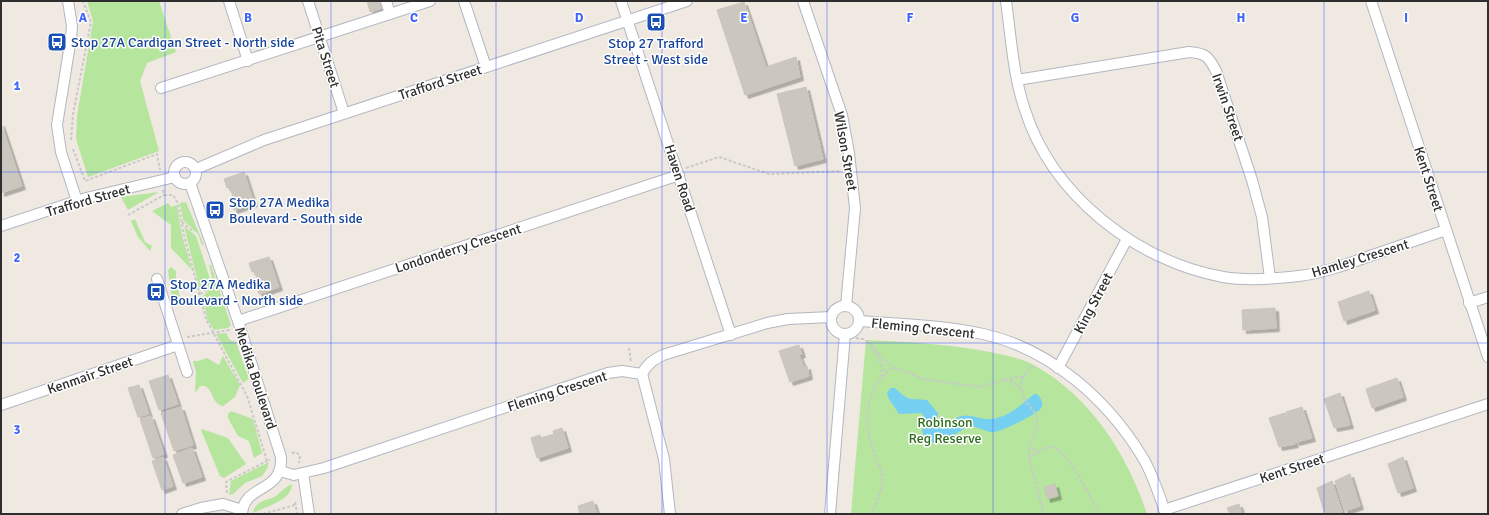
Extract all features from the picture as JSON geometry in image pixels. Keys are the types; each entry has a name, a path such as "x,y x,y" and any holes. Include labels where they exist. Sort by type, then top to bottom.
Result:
{"street":[{"path":"68,1 72,26 71,38 57,125 61,152 77,201"},
{"path":"229,1 248,61"},
{"name":"Pita Street","path":"308,1 344,113"},
{"path":"386,1 390,14"},
{"path":"161,88 430,1"},
{"path":"464,1 486,67"},
{"name":"Haven Road","path":"621,1 629,21 731,334"},
{"name":"Trafford Street","path":"196,169 264,140 687,1"},
{"name":"Wilson Street","path":"803,1 842,115 851,171 855,208 846,306"},
{"name":"Hamley Crescent","path":"1006,1 1017,80 1025,110 1037,140 1058,172 1078,196 1099,217 1127,239 1156,255 1188,268 1223,277 1249,279 1300,276 1336,268 1446,230"},
{"name":"Kent Street","path":"1371,1 1488,357"},
{"name":"Irwin Street","path":"1017,80 1189,52 1202,53 1210,59 1216,72 1252,180 1262,217 1270,278"},
{"path":"182,162 189,162 196,169 195,179 190,183 183,184 175,177 174,170 182,162"},
{"name":"Londonderry Crescent","path":"238,321 678,173"},
{"name":"Trafford Street","path":"1,226 77,201 175,177"},
{"name":"Medika Boulevard","path":"190,183 238,321 281,457 280,471"},
{"name":"King Street","path":"1058,368 1127,239"},
{"path":"157,279 181,341 187,372"},
{"path":"1470,302 1488,296"},
{"path":"830,514 849,336 856,329 859,321 857,312 846,306 835,310 831,318 831,322 836,331 849,336"},
{"path":"670,514 664,459 642,374 652,360 663,355 767,323 788,319 831,318"},
{"name":"Fleming Crescent","path":"859,321 953,329 985,334 1039,355 1071,376 1102,403 1126,432 1144,459 1165,512"},
{"name":"Kenmair Street","path":"1,405 181,341"},
{"name":"Fleming Crescent","path":"280,471 300,474 324,468 608,373 622,371 642,374"},
{"name":"Kent Street","path":"1165,512 1488,404"},
{"path":"182,514 201,508 223,504 242,512 249,497 271,483 280,471"},
{"path":"300,474 309,514"}],"path":[{"path":"84,1 91,22 73,114 71,144 85,182 157,154"},
{"path":"678,173 719,157 769,174 851,171"},
{"path":"128,215 164,195"},
{"path":"182,202 178,203 206,319 247,396 264,452"},
{"path":"182,222 189,226 197,235"},
{"path":"200,294 209,288 211,279 209,272"},
{"path":"181,341 231,330 233,334"},
{"path":"849,336 863,338 892,368 924,379 979,387 1024,376"},
{"path":"869,343 881,363 882,378"},
{"path":"629,348 631,362"},
{"path":"1039,355 1024,376 1020,385 1026,401 1037,416 1037,428 1029,448 1029,458 1044,514"},
{"path":"871,514 882,488 882,476 870,437 866,417 868,402 873,390 892,368"},
{"path":"1004,380 1011,381 1021,389"},
{"path":"1029,458 1052,446 1063,453 1100,514"},
{"path":"1029,448 1039,452"},
{"path":"281,457 296,452 300,456 300,474"},
{"path":"227,506 226,482 266,461"},
{"path":"263,514 295,505 297,514"}],"green space":[{"path":"87,1 159,1 176,52 147,63 140,81 159,151 88,177 76,139 77,116 93,21"},
{"path":"159,192 128,210 121,197"},
{"path":"186,202 204,245 202,245 198,234 183,220 180,203"},
{"path":"168,203 171,207 177,205 182,235 192,270 171,248 171,225 152,211"},
{"path":"135,219 145,242 152,246 150,251 138,237 131,221"},
{"path":"184,226 196,236 210,279 209,286 200,291"},
{"path":"209,265 211,265 231,325 228,328 214,330 207,319 203,296 210,289 212,282"},
{"path":"171,267 176,271 176,285 180,296 172,299 168,270"},
{"path":"226,333 230,340 236,342 249,379 243,383 216,334"},
{"name":"Robinson Reg Reserve","path":"866,340 975,349 1024,360 1034,365 1073,393 1090,410 1117,449 1129,470 1147,514 851,514"},
{"path":"223,356 240,385 235,397 223,406 214,400 210,391 205,386 200,386 195,393 196,372 193,361 207,358 219,365"},
{"path":"231,411 253,419 262,453 254,458 249,441 238,436 228,418 228,414"},
{"path":"202,429 228,438 246,464 224,478 220,476 201,430"},
{"path":"269,462 267,469 262,476 245,483 233,494 229,495 231,481"},
{"path":"292,484 291,490 283,499 253,513 254,509 259,503 276,496"}],"water":[{"path":"891,388 895,388 904,396 909,398 927,400 938,413 937,422 941,429 944,429 955,419 961,416 993,419 1006,415 1034,394 1037,394 1042,401 1042,404 1041,408 1034,414 999,431 989,432 970,425 949,438 937,442 931,442 926,441 922,431 925,418 922,413 899,414 889,399 887,393"}],"building":[{"path":"367,1 379,1 382,8 370,12"},
{"path":"744,2 766,67 796,57 800,77 745,95 717,10"},
{"path":"806,87 823,159 795,166 777,94"},
{"path":"1,123 22,186 1,193"},
{"path":"244,172 254,203 234,210 231,201 234,200 230,187 227,188 224,179"},
{"path":"269,257 279,287 259,294 256,285 259,284 255,271 252,272 249,263"},
{"path":"1369,291 1375,310 1344,321 1338,302"},
{"path":"1275,308 1276,328 1243,330 1242,310"},
{"path":"799,345 802,354 799,355 804,367 807,366 809,376 790,382 779,351"},
{"path":"168,375 178,404 159,410 149,381"},
{"path":"1397,378 1403,397 1372,408 1366,389"},
{"path":"139,385 149,414 138,417 128,388"},
{"path":"1340,393 1350,425 1334,428 1324,399"},
{"path":"181,407 193,445 174,451 161,413"},
{"path":"1302,407 1312,438 1296,442 1286,412"},
{"path":"1285,413 1295,444 1279,447 1269,418"},
{"path":"151,416 164,454 153,458 140,419"},
{"path":"562,428 568,448 537,458 531,438 540,435 541,438 554,434 553,431"},
{"path":"192,448 202,477 183,483 173,455"},
{"path":"163,457 173,486 162,490 152,461"},
{"path":"1403,457 1413,488 1398,493 1388,464"},
{"path":"1350,474 1360,506 1345,511 1335,481"},
{"path":"1332,481 1342,512 1325,514 1317,488"},
{"path":"1055,484 1058,496 1047,499 1044,487"},
{"path":"593,501 597,514 580,514 578,506"},
{"path":"1239,504 1242,514 1230,514 1227,508"}],"place":[{"name":"Stop 27 Trafford Street - West side","path":"656,22"},
{"name":"Stop 27A Cardigan Street - North side","path":"57,42"},
{"name":"Stop 27A Medika Boulevard - South side","path":"215,210"},
{"name":"Stop 27A Medika Boulevard - North side","path":"156,292"}]}
